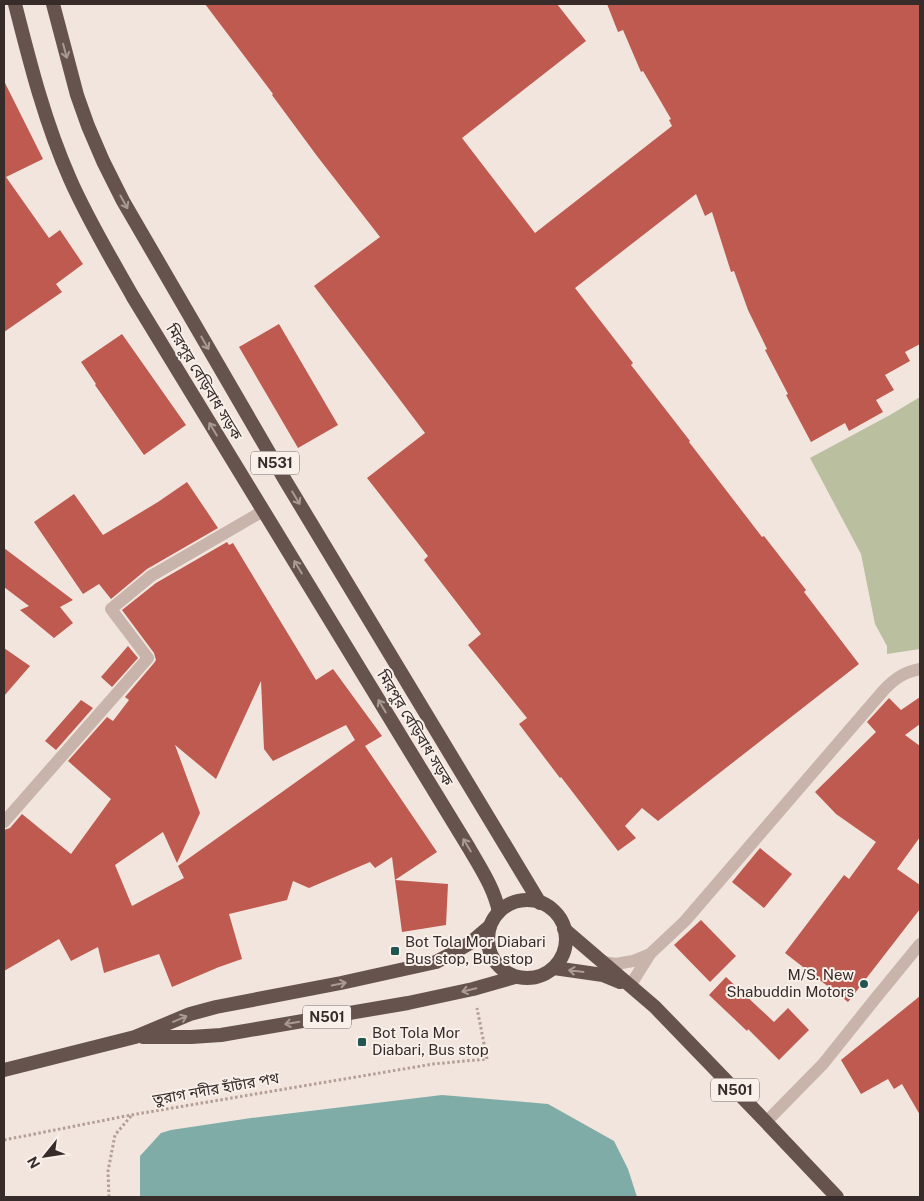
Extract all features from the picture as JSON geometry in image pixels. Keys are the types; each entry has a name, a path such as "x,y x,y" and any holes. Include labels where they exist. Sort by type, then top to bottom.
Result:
{"highway":[{"name":"মিরপুর বেড়িবাধ সড়ক","path":"15,4 47,120 70,179 98,235 132,297 469,848 491,887 499,912"},
{"name":"মিরপুর বেড়িবাধ সড়ক","path":"53,4 77,95 88,126 123,201 290,488 540,903"},
{"path":"499,912 506,906 516,902 528,900 540,903"},
{"name":"N501","path":"540,903 551,908 559,917 564,928 655,1007 836,1197"},
{"name":"N501","path":"4,1070 135,1038 190,1014 216,1007 341,983 436,962 470,943 490,926 499,912"},
{"path":"490,926 488,939 495,963 515,977"},
{"path":"554,968 565,950 564,928"},
{"name":"N501","path":"135,1038 221,1035 408,1003 473,989 515,977 528,979 542,976 554,968 603,975 630,986"}],"street":[{"path":"4,822 148,658 111,609 151,576 263,511"},
{"path":"630,986 650,954 685,921 883,691 904,673 919,670"},
{"path":"766,1122 823,1064 920,944"},
{"path":"603,962 616,964 633,961 650,954"}],"path":[{"name":"তুরাগ নদীর হাঁটার পথ","path":"4,1140 131,1115 432,1064 488,1058 473,989"},
{"path":"109,1197 108,1171 115,1135 131,1115"}],"green space":[{"path":"920,397 920,649 887,654 887,646 875,624 861,554 810,458"}],"water":[{"path":"442,1095 548,1104 614,1141 628,1169 637,1197 140,1197 140,1156 161,1133 251,1118"}],"building":[{"path":"205,4 557,4 586,41 462,138 535,233 672,126 669,120 671,119 643,71 641,72 623,30 618,32 607,4 920,4 920,344 905,352 910,361 885,375 894,390 876,400 883,412 849,431 845,423 811,442 765,350 767,349 748,310 734,271 731,272 712,212 705,216 696,194 575,288 633,363 631,365 689,442 762,537 764,536 806,590 804,592 859,664 658,821 642,808 625,826 636,838 618,851 519,724 527,718 468,645 481,634 424,560 428,556 367,478 425,433 314,286 380,237 317,156"},
{"path":"4,81 43,159 6,177 49,238 60,230 83,264 56,284 62,292 4,332"},
{"path":"279,324 338,425 298,448 239,347"},
{"path":"122,334 186,425 144,455 81,362"},
{"path":"187,482 218,528 147,569 111,599 99,584 83,594 34,522 74,494 103,535"},
{"path":"227,542 229,545 233,543 316,680 333,669 382,736 365,746 437,852 395,880 392,857 375,868 370,862 309,888 293,881 287,900 229,914 242,959 172,987 159,954 104,973 98,947 71,961 59,939 4,971 4,830 10,828 22,814 71,854 111,799 68,761 107,717 113,721 129,700 125,697 156,660 154,653 122,610 156,583","holes":["261,681 264,749 273,761 346,725 355,740 178,866 184,878 132,906 115,865 163,832 177,863 200,813 175,745 216,779"]},
{"path":"4,548 73,600 60,607 73,623 54,638 20,610 29,606 4,587"},
{"path":"128,646 138,658 112,687 101,677"},
{"path":"4,648 30,666 4,696"},
{"path":"920,697 920,724 905,735 920,746 920,837 897,869 920,885 920,909 848,1002 785,953 844,875 849,879 876,842 836,814 815,792 876,732 867,722 889,698 901,710"},
{"path":"81,700 93,708 56,750 45,741"},
{"path":"760,848 792,874 764,908 732,882"},
{"path":"395,880 448,884 446,925 402,932"},
{"path":"701,920 736,956 710,982 674,945"},
{"path":"726,977 774,1022 788,1008 809,1030 779,1060 748,1029 747,1031 709,995"},
{"path":"920,996 920,1115 902,1084 894,1089 888,1079 861,1094 841,1060"}],"place":[{"name":"Bot Tola Mor Diabari Bus stop, Bus stop","path":"395,951"},
{"name":"M/S. New Shabuddin Motors","path":"864,984"},
{"name":"Bot Tola Mor Diabari, Bus stop","path":"362,1042"}]}
